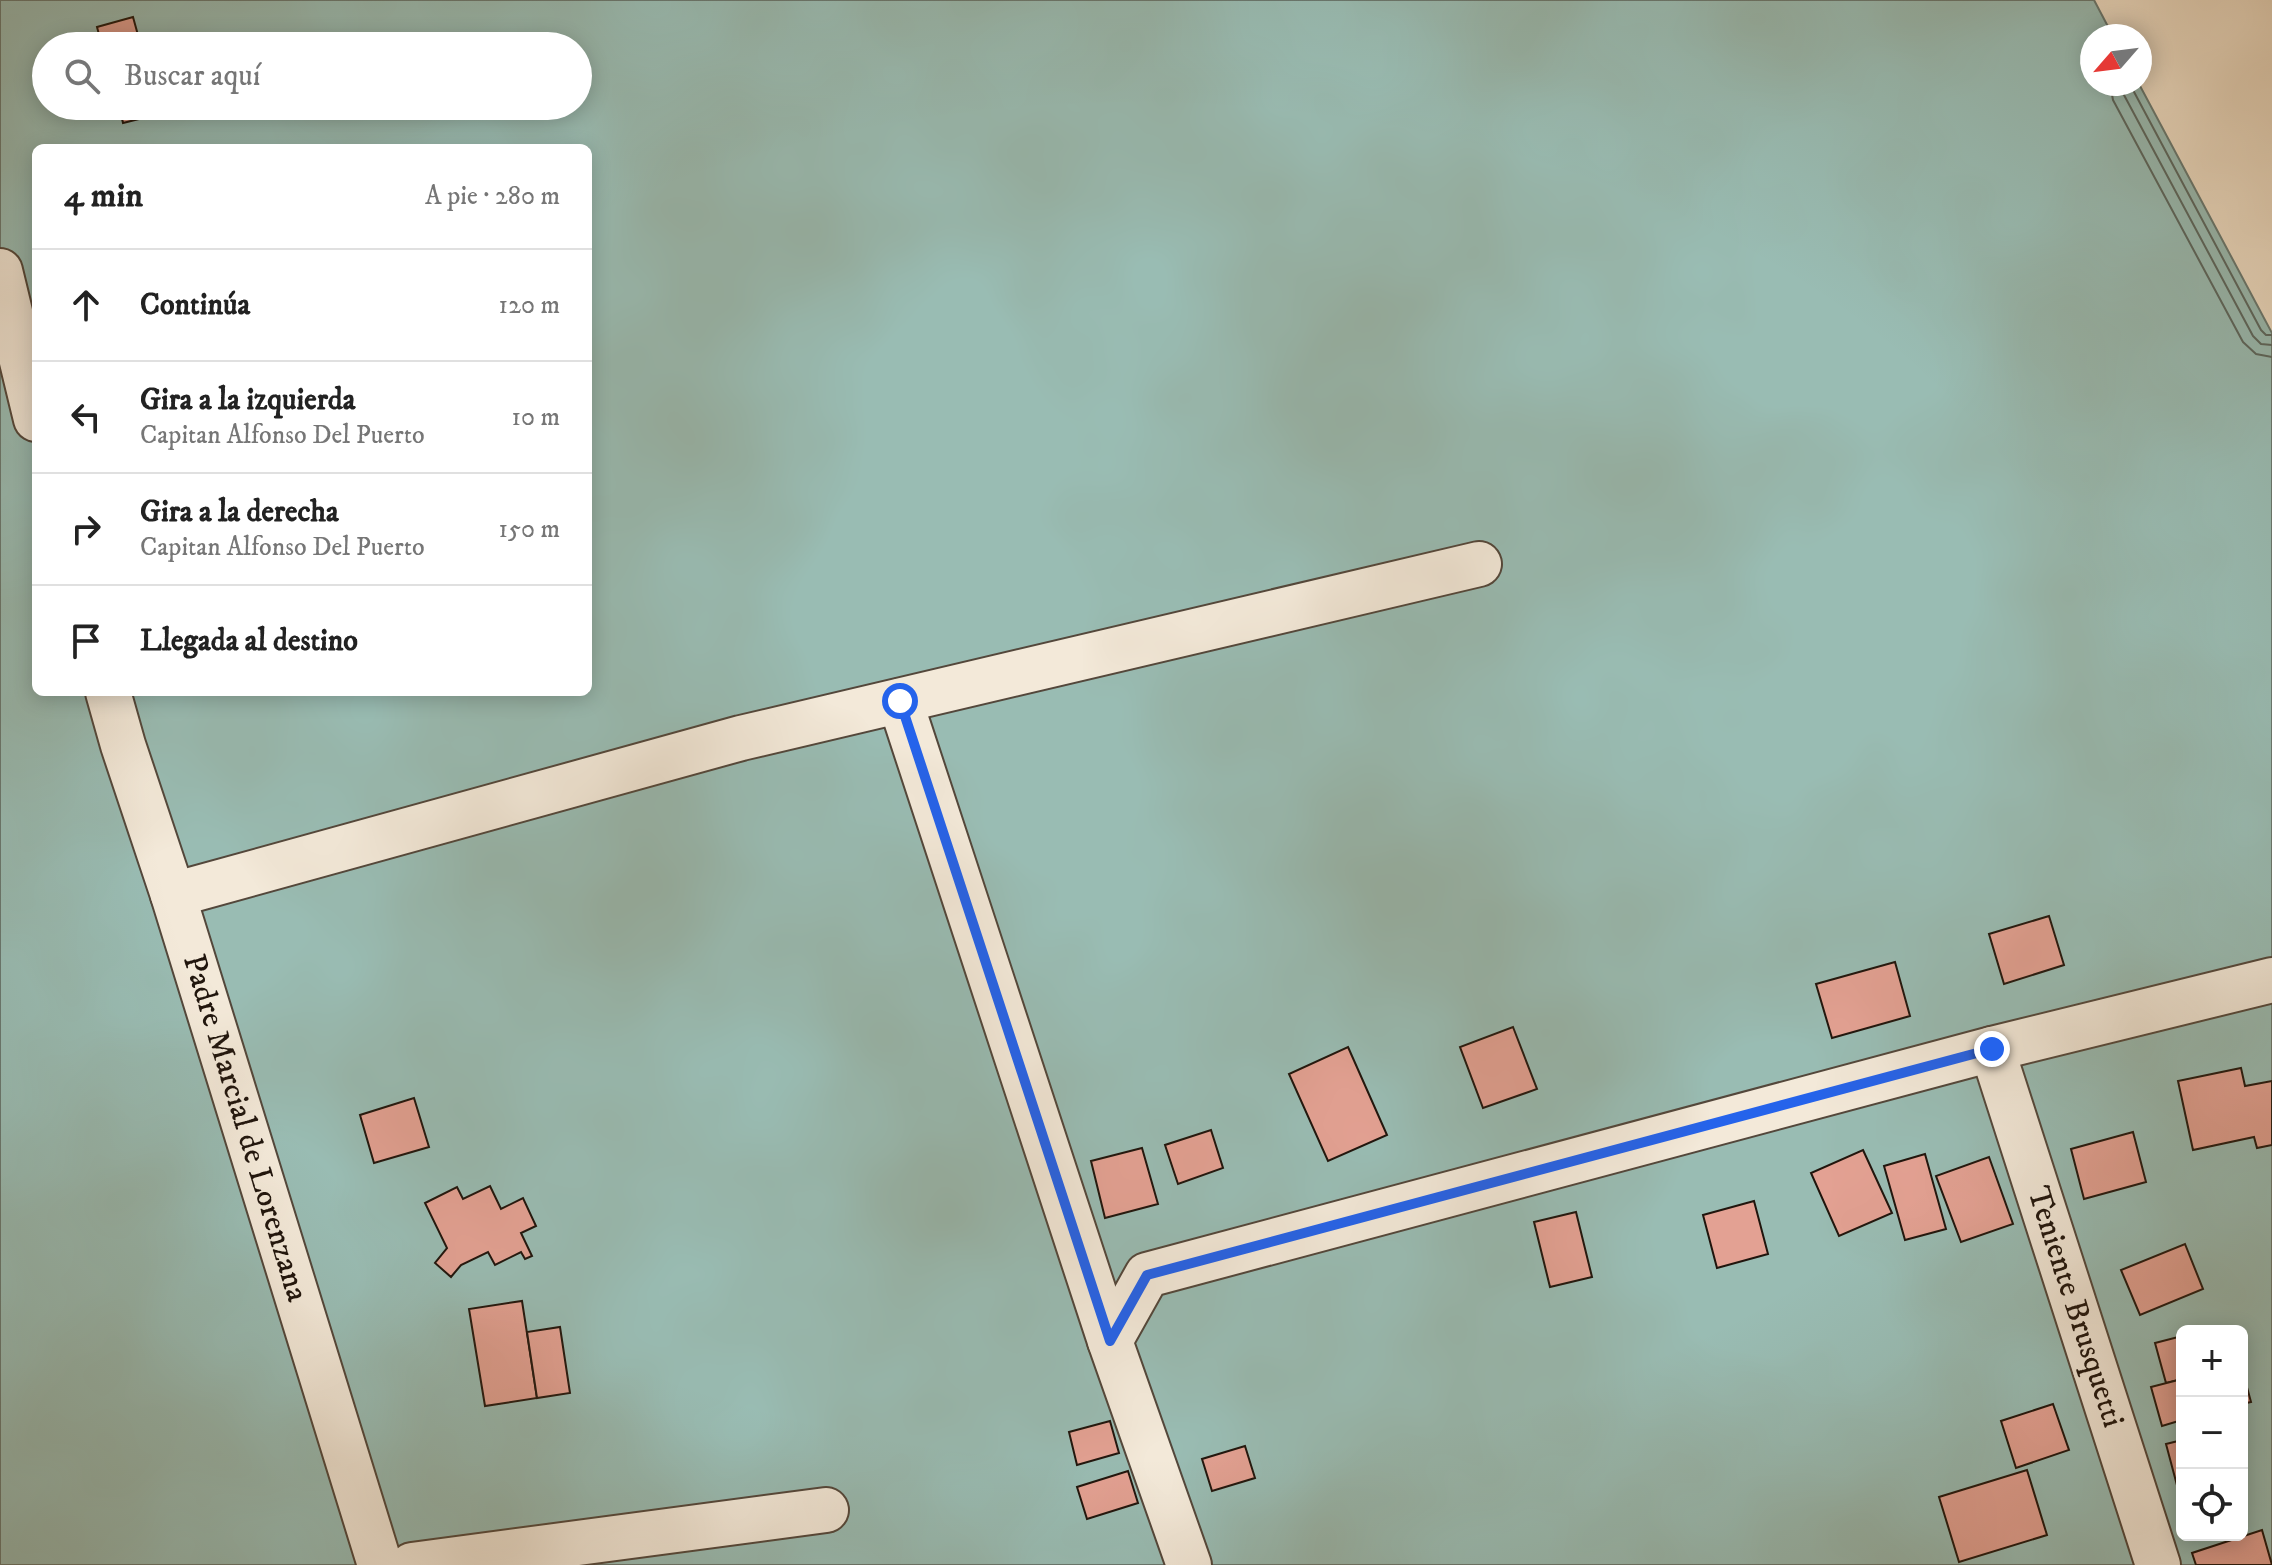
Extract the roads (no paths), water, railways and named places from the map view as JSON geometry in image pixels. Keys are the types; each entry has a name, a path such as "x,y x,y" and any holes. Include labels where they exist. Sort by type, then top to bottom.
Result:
{"street":[{"path":"0,271 22,401"},
{"path":"173,895 741,738 1479,564"},
{"name":"Padre Marcial de Lorenzana","path":"109,696 380,1565"},
{"path":"900,701 1110,1341 1189,1565"},
{"path":"1110,1341 1147,1275 1992,1049 2272,980"},
{"name":"Teniente Brusquetti","path":"1992,1049 2158,1565"},
{"path":"412,1565 826,1510"}],"water":[{"path":"0,0 2094,0 2107,24 2080,24 2080,96 2145,96 2272,333 2272,1565 0,1565"}]}
